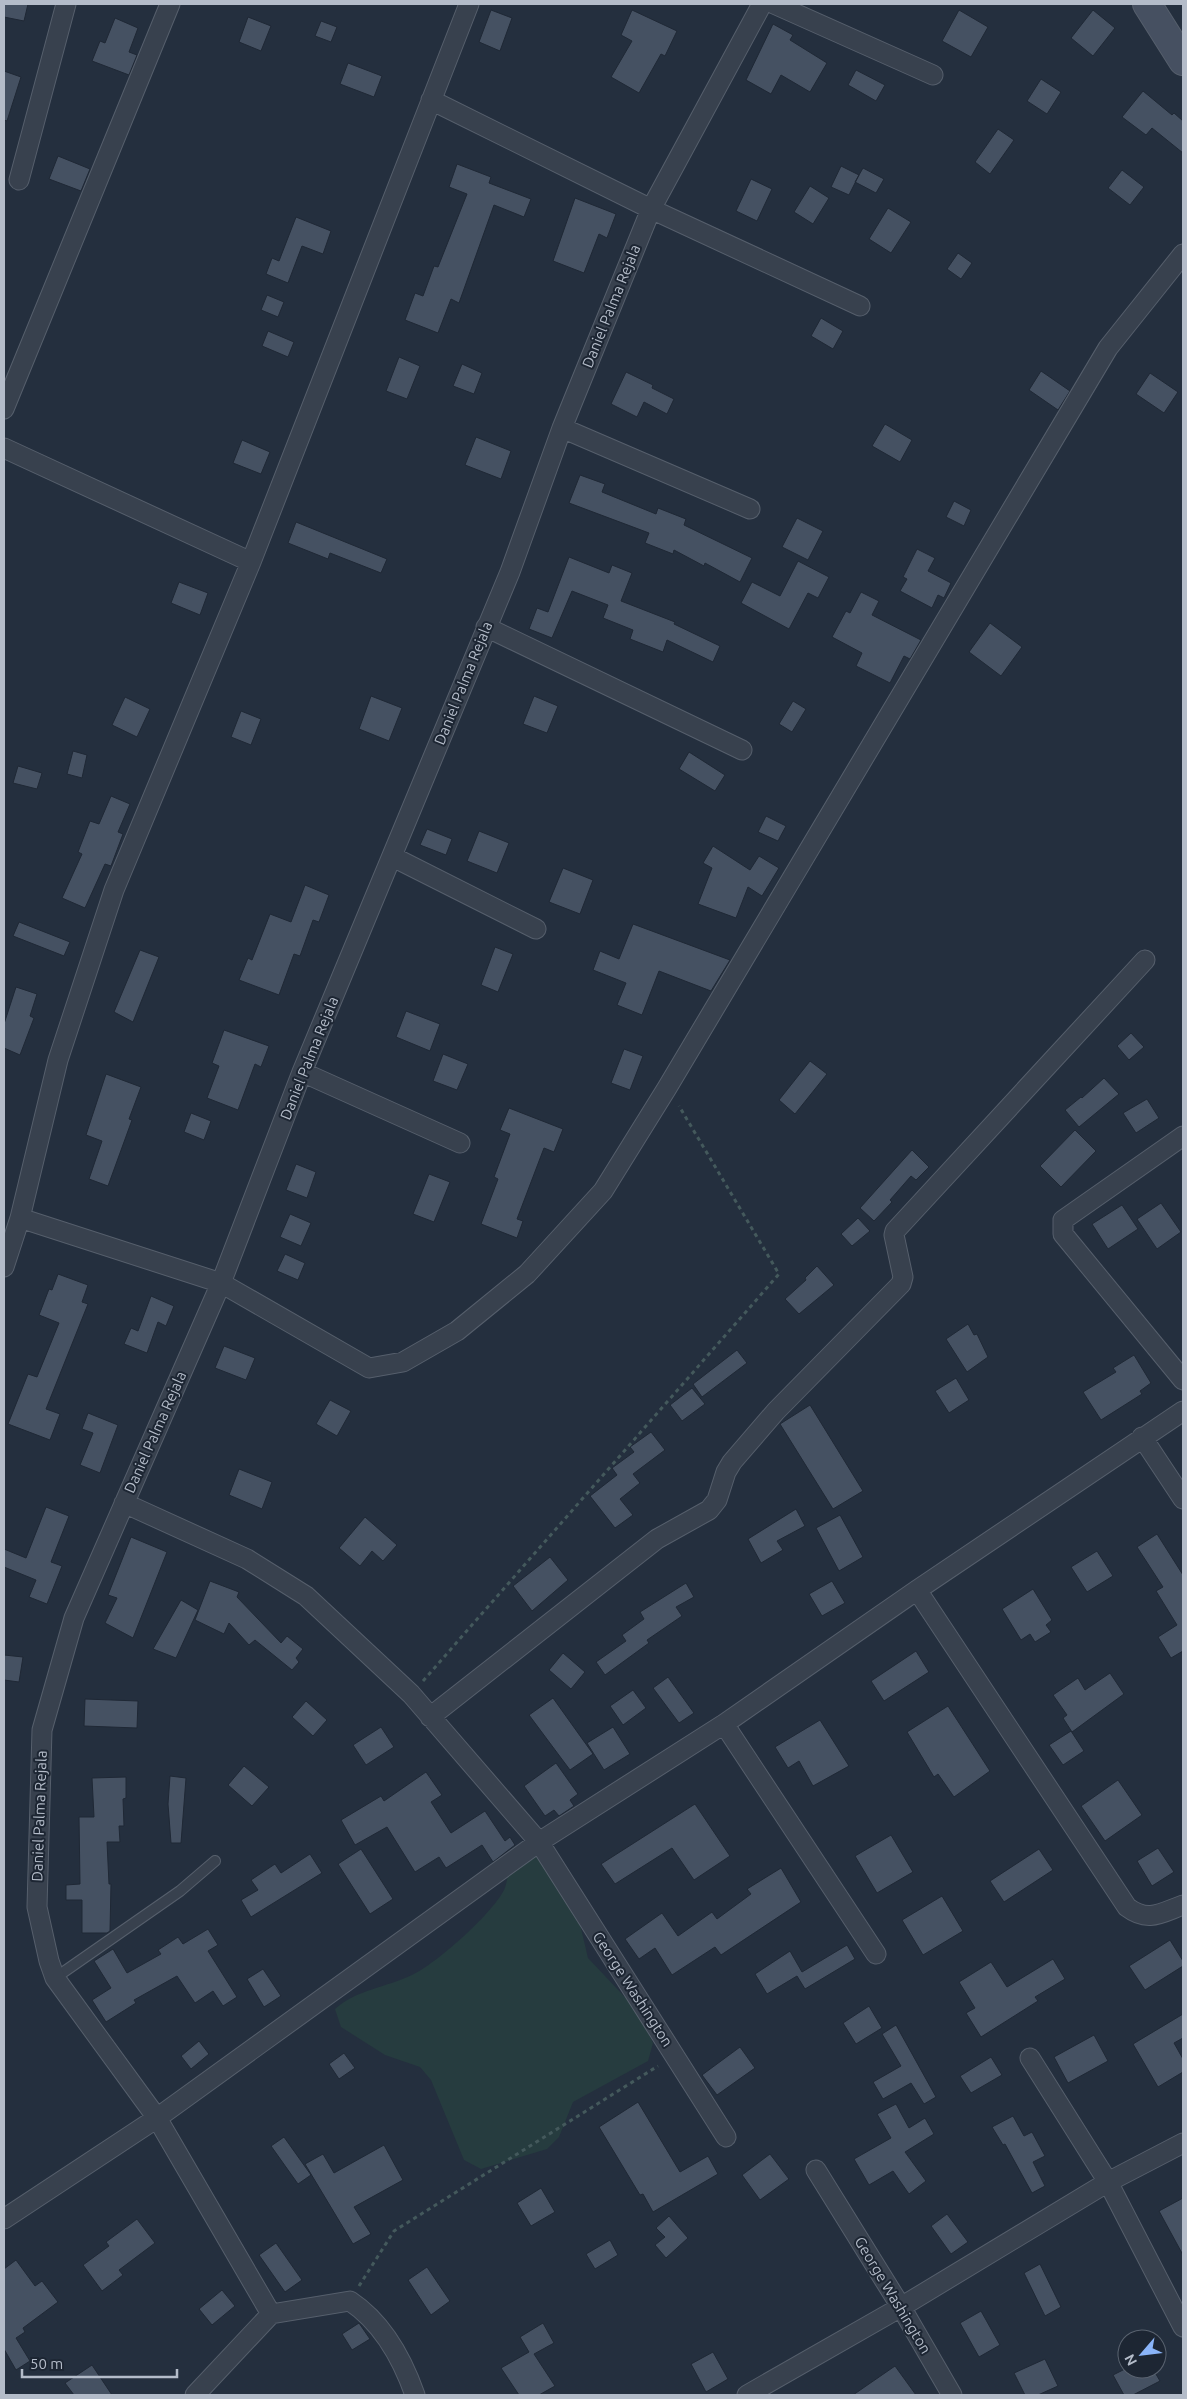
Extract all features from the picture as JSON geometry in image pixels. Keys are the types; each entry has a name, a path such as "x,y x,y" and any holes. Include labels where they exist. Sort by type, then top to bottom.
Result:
{"main road":[{"path":"1147,4 1183,61"}],"street":[{"path":"19,180 66,4"},
{"path":"4,408 170,4"},
{"path":"4,1267 20,1218 58,1060 114,890 251,562 469,4"},
{"name":"Daniel Palma Rejala","path":"271,2314 157,2118 55,1978 48,1961 37,1907 42,1730 74,1618 221,1283 302,1072 510,572 562,428 651,209 762,4"},
{"path":"774,4 933,75"},
{"path":"431,100 651,209 860,306"},
{"path":"20,1218 221,1283 369,1368 403,1362 457,1331 527,1274 603,1191 667,1088 1108,348 1183,254"},
{"path":"562,428 750,509"},
{"path":"4,448 251,562"},
{"path":"486,627 742,750"},
{"path":"393,857 536,929"},
{"path":"430,1717 657,1539 709,1510 717,1500 726,1472 745,1447 776,1411 901,1284 903,1277 894,1235 895,1231 1145,960"},
{"path":"302,1072 460,1143"},
{"path":"1183,1136 1063,1220 1062,1226 1063,1234 1183,1380"},
{"path":"4,2219 157,2118 539,1842 724,1724 916,1590 1183,1411"},
{"path":"1142,1437 1183,1499"},
{"name":"George Washington","path":"124,1503 247,1559 306,1596 411,1694 539,1842 726,2137"},
{"path":"916,1590 1127,1907 1142,1916 1152,1916 1183,1905"},
{"path":"724,1724 876,1954"},
{"path":"1030,2058 1108,2182 1183,2327"},
{"path":"747,2395 901,2307 1108,2182 1183,2143"},
{"name":"George Washington","path":"816,2170 901,2307 952,2395"},
{"path":"195,2395 271,2314 350,2301 368,2313 392,2343 415,2395"}],"lane":[{"path":"55,1978 180,1891 215,1861"}],"path":[{"path":"411,1694 779,1274 667,1088"},
{"path":"350,2301 394,2231 675,2056"}],"green space":[{"path":"536,1851 576,1907 588,1958 637,2010 653,2043 648,2061 573,2102 559,2137 547,2149 481,2169 464,2160 431,2080 420,2067 385,2055 341,2027 335,2009 362,1993 412,1975 448,1950 476,1925 498,1900 506,1885 509,1871"}],"building":[{"path":"4,4 28,4 24,21 4,17"},
{"path":"491,10 512,18 500,51 479,42"},
{"path":"632,10 677,31 665,56 661,54 639,93 611,77 632,41 621,35"},
{"path":"959,10 988,27 971,57 942,41"},
{"path":"1093,10 1115,28 1093,56 1071,38"},
{"path":"248,17 271,26 261,51 239,42"},
{"path":"115,18 138,28 129,52 137,55 129,75 92,61 100,41 105,43"},
{"path":"321,21 337,27 331,42 315,36"},
{"path":"773,24 793,35 790,40 827,63 810,92 781,75 771,94 746,80"},
{"path":"348,63 382,76 374,97 340,84"},
{"path":"856,70 885,85 876,101 848,85"},
{"path":"4,71 21,77 7,121 4,120"},
{"path":"1041,79 1061,92 1047,114 1027,101"},
{"path":"1143,91 1172,115 1174,113 1183,121 1183,153 1152,128 1146,135 1122,117"},
{"path":"998,129 1014,140 990,174 975,162"},
{"path":"58,156 90,169 81,191 49,179"},
{"path":"457,164 491,177 489,183 531,199 524,217 494,205 459,303 451,299 438,333 405,320 415,293 423,296 434,266 438,267 467,194 449,187"},
{"path":"841,166 859,175 849,195 831,187"},
{"path":"863,168 884,179 876,193 855,182"},
{"path":"1122,170 1144,187 1130,205 1108,188"},
{"path":"751,179 772,189 757,221 736,211"},
{"path":"810,186 829,198 813,224 794,212"},
{"path":"575,198 616,214 607,238 599,234 584,273 553,261"},
{"path":"888,208 911,222 891,253 869,239"},
{"path":"296,217 331,231 323,254 302,246 288,283 266,274 272,258 279,261"},
{"path":"958,253 972,263 961,279 947,269"},
{"path":"267,295 284,302 278,317 261,310"},
{"path":"821,318 843,331 833,349 811,336"},
{"path":"268,331 294,342 288,357 262,346"},
{"path":"399,357 420,366 407,399 386,391"},
{"path":"462,364 482,373 474,394 453,386"},
{"path":"1041,371 1070,391 1058,410 1029,390"},
{"path":"626,372 653,385 652,388 674,399 667,414 644,402 637,417 611,404"},
{"path":"1150,373 1178,392 1164,413 1136,394"},
{"path":"885,424 912,440 900,462 872,446"},
{"path":"476,437 511,451 501,479 465,465"},
{"path":"242,440 270,452 261,474 233,463"},
{"path":"580,475 605,484 602,492 656,514 658,508 686,519 684,525 752,558 740,582 705,563 704,566 674,550 673,554 645,543 649,533 569,503"},
{"path":"954,501 971,510 964,526 946,517"},
{"path":"797,518 823,531 808,560 782,547"},
{"path":"296,522 387,559 381,573 330,553 328,559 288,543"},
{"path":"917,549 935,558 928,571 951,583 944,598 938,595 932,608 900,591 907,579 903,577"},
{"path":"569,557 609,573 612,565 632,573 621,601 675,622 674,624 720,646 713,662 667,640 663,652 630,639 633,630 603,618 608,605 572,591 552,638 529,629 537,608 548,612"},
{"path":"798,561 829,577 818,598 808,593 789,629 741,603 752,582 780,596"},
{"path":"179,582 208,593 200,615 171,603"},
{"path":"861,592 879,601 872,615 921,640 910,659 904,656 890,683 856,666 862,653 832,637 846,611 850,613"},
{"path":"990,623 1022,647 1001,676 969,652"},
{"path":"371,696 402,708 389,741 359,729"},
{"path":"534,696 558,706 547,733 523,724"},
{"path":"125,697 150,709 137,737 112,725"},
{"path":"793,701 806,709 792,732 779,724"},
{"path":"241,711 261,719 251,745 231,737"},
{"path":"73,751 87,755 82,778 67,774"},
{"path":"689,752 725,775 715,791 679,769"},
{"path":"18,766 42,773 37,789 13,783"},
{"path":"111,796 130,804 118,832 123,834 111,866 105,864 85,908 62,898 82,854 78,852 90,821 99,824"},
{"path":"766,816 786,826 778,841 758,832"},
{"path":"427,829 452,839 446,855 420,845"},
{"path":"479,831 509,843 497,873 467,861"},
{"path":"713,846 750,870 759,856 779,868 762,896 748,887 736,918 698,904 712,868 703,863"},
{"path":"563,868 593,880 580,914 549,902"},
{"path":"305,885 329,895 319,922 313,920 300,956 294,954 279,995 239,980 248,958 252,960 270,914 291,922"},
{"path":"19,922 70,942 64,956 13,936"},
{"path":"633,924 730,960 711,991 659,971 642,1015 617,1005 626,983 593,970 600,951 619,959"},
{"path":"495,947 513,954 498,992 481,985"},
{"path":"140,950 159,957 133,1022 114,1012"},
{"path":"16,987 37,994 30,1016 34,1018 20,1055 4,1048 4,1024"},
{"path":"406,1011 440,1024 430,1051 396,1037"},
{"path":"224,1030 269,1046 261,1067 255,1064 238,1110 207,1098 219,1066 212,1063"},
{"path":"1131,1033 1144,1047 1129,1060 1117,1046"},
{"path":"624,1049 643,1056 630,1090 611,1083"},
{"path":"443,1054 468,1064 457,1090 433,1081"},
{"path":"810,1061 827,1074 795,1114 779,1100"},
{"path":"106,1074 141,1087 129,1119 132,1120 108,1186 89,1179 102,1141 86,1135"},
{"path":"1104,1078 1119,1094 1079,1127 1065,1110 1082,1098"},
{"path":"1147,1099 1159,1118 1136,1133 1123,1113"},
{"path":"509,1108 563,1129 554,1152 544,1148 517,1219 523,1221 517,1238 481,1224 498,1179 494,1177 510,1134 500,1130"},
{"path":"191,1113 211,1121 204,1140 184,1132"},
{"path":"1075,1130 1096,1151 1061,1187 1040,1166"},
{"path":"912,1150 929,1167 916,1180 911,1176 890,1200 892,1202 874,1221 860,1208"},
{"path":"296,1164 316,1172 307,1198 286,1190"},
{"path":"429,1174 450,1182 434,1222 413,1214"},
{"path":"1161,1203 1181,1232 1157,1249 1137,1219"},
{"path":"1122,1205 1138,1229 1108,1249 1092,1224"},
{"path":"290,1214 311,1223 301,1246 280,1237"},
{"path":"858,1218 870,1231 852,1246 841,1234"},
{"path":"285,1254 305,1263 298,1280 277,1271"},
{"path":"817,1266 834,1285 799,1314 785,1299 806,1280 805,1278"},
{"path":"58,1274 88,1285 82,1302 88,1304 46,1409 60,1414 50,1440 8,1424 28,1374 37,1377 59,1323 39,1315 49,1289 52,1290"},
{"path":"151,1296 174,1306 166,1326 158,1322 147,1353 124,1344 131,1328 138,1331"},
{"path":"968,1324 974,1335 977,1334 988,1357 967,1372 946,1339"},
{"path":"224,1346 255,1358 246,1380 215,1368"},
{"path":"737,1350 747,1363 702,1397 693,1384"},
{"path":"1134,1355 1151,1383 1140,1391 1142,1394 1101,1420 1083,1392 1116,1372 1113,1368"},
{"path":"956,1378 969,1400 949,1413 935,1391"},
{"path":"692,1388 705,1404 682,1421 670,1405"},
{"path":"330,1400 351,1411 337,1436 316,1424"},
{"path":"810,1405 863,1491 833,1509 780,1424"},
{"path":"88,1413 118,1425 100,1473 80,1465 93,1433 82,1429"},
{"path":"651,1432 665,1450 633,1474 640,1483 620,1499 633,1515 615,1528 590,1496 617,1475 612,1468 634,1452 630,1447"},
{"path":"239,1469 272,1482 262,1509 229,1495"},
{"path":"46,1507 69,1516 51,1562 62,1566 47,1604 29,1597 36,1580 4,1567 4,1549 26,1558"},
{"path":"796,1509 805,1526 777,1541 783,1550 761,1563 748,1539"},
{"path":"840,1515 863,1557 839,1571 816,1528"},
{"path":"365,1517 397,1545 383,1561 372,1551 360,1566 339,1548"},
{"path":"1157,1534 1183,1575 1183,1651 1171,1658 1158,1637 1177,1625 1156,1591 1163,1587 1137,1547"},
{"path":"131,1537 167,1552 133,1638 105,1623 117,1598 108,1595"},
{"path":"1097,1551 1113,1576 1087,1592 1071,1567"},
{"path":"550,1557 568,1580 532,1611 513,1586"},
{"path":"210,1581 239,1592 237,1597 281,1643 287,1636 303,1649 296,1658 299,1662 292,1670 255,1640 249,1645 229,1623 224,1634 195,1620"},
{"path":"832,1581 845,1603 822,1616 809,1594"},
{"path":"686,1583 694,1597 676,1607 682,1616 647,1640 649,1643 605,1675 596,1662 626,1641 622,1635 644,1619 640,1612"},
{"path":"1033,1589 1052,1620 1046,1625 1051,1632 1035,1642 1030,1634 1021,1640 1002,1609"},
{"path":"181,1600 198,1610 176,1658 153,1649"},
{"path":"916,1651 929,1672 884,1701 871,1681"},
{"path":"563,1653 585,1672 571,1689 549,1670"},
{"path":"4,1655 23,1657 19,1682 4,1680"},
{"path":"1110,1673 1124,1694 1072,1732 1063,1718 1067,1715 1053,1695 1078,1678 1085,1690"},
{"path":"668,1677 694,1713 679,1723 653,1688"},
{"path":"633,1690 646,1708 623,1725 610,1706"},
{"path":"553,1698 593,1754 570,1770 529,1715"},
{"path":"85,1699 138,1701 137,1728 84,1726"},
{"path":"306,1701 327,1720 313,1736 292,1717"},
{"path":"948,1706 990,1771 954,1797 938,1774 934,1777 907,1732"},
{"path":"820,1720 849,1766 813,1786 799,1761 788,1768 775,1747"},
{"path":"381,1727 394,1747 366,1765 353,1745"},
{"path":"613,1727 630,1754 604,1770 587,1743"},
{"path":"1071,1731 1084,1751 1063,1765 1049,1745"},
{"path":"556,1763 578,1794 570,1800 574,1806 559,1816 554,1810 545,1816 524,1786"},
{"path":"244,1766 269,1787 252,1806 228,1785"},
{"path":"426,1772 442,1795 431,1802 451,1833 485,1811 505,1841 510,1837 515,1845 493,1862 482,1845 446,1868 439,1857 415,1872 387,1827 355,1845 341,1820 381,1796 384,1801"},
{"path":"170,1776 186,1778 181,1843 171,1843 168,1804"},
{"path":"126,1777 126,1798 123,1799 124,1826 119,1826 120,1842 107,1842 109,1884 111,1884 110,1931 107,1933 82,1933 82,1900 66,1900 66,1885 80,1884 79,1817 94,1817 92,1778"},
{"path":"1118,1780 1142,1815 1105,1841 1081,1806"},
{"path":"695,1804 730,1856 694,1880 672,1848 615,1884 601,1864"},
{"path":"891,1835 913,1872 877,1893 855,1856"},
{"path":"1158,1848 1174,1872 1152,1886 1137,1861"},
{"path":"361,1849 393,1899 370,1914 338,1864"},
{"path":"1039,1849 1053,1870 1004,1902 990,1881"},
{"path":"310,1854 322,1873 251,1917 241,1900 258,1890 251,1880 275,1864 281,1873"},
{"path":"781,1868 801,1902 721,1955 715,1947 672,1975 655,1948 639,1959 625,1939 662,1913 678,1936 712,1912 717,1919 751,1894 747,1889"},
{"path":"942,1896 963,1931 923,1955 902,1920"},
{"path":"208,1929 218,1945 208,1951 237,1997 223,2006 213,1991 195,2003 177,1976 134,2000 136,2003 106,2022 92,2000 111,1988 94,1961 113,1949 127,1973 161,1954 158,1950 178,1937 183,1944"},
{"path":"1170,1940 1183,1961 1183,1966 1145,1990 1129,1966"},
{"path":"847,1945 855,1959 805,1989 797,1976 767,1994 755,1974 790,1951 802,1972"},
{"path":"1053,1959 1065,1979 1035,1997 1038,2001 981,2037 966,2013 975,2008 959,1982 991,1962 1007,1987"},
{"path":"263,1969 281,1996 264,2007 247,1979"},
{"path":"869,2006 882,2028 856,2044 843,2023"},
{"path":"1183,2014 1183,2038 1174,2043 1183,2059 1183,2072 1158,2087 1133,2044"},
{"path":"896,2025 936,2097 924,2104 911,2083 883,2099 873,2082 901,2066 882,2034"},
{"path":"1094,2035 1108,2061 1068,2083 1054,2057"},
{"path":"199,2041 209,2054 191,2069 181,2056"},
{"path":"740,2047 755,2068 717,2095 702,2075"},
{"path":"344,2053 355,2068 339,2079 329,2064"},
{"path":"991,2057 1002,2075 971,2093 960,2076"},
{"path":"638,2102 680,2172 708,2156 718,2174 653,2212 643,2194 640,2195 599,2127"},
{"path":"896,2104 909,2128 925,2118 934,2134 905,2152 926,2181 909,2194 893,2171 869,2185 854,2159 891,2138 877,2114"},
{"path":"1013,2116 1024,2136 1032,2132 1045,2156 1033,2162 1045,2186 1032,2193 1005,2144 1003,2145 992,2127"},
{"path":"284,2137 311,2175 298,2184 271,2146"},
{"path":"384,2145 403,2180 354,2207 371,2234 353,2244 305,2164 323,2154 334,2173"},
{"path":"770,2154 789,2179 760,2200 742,2175"},
{"path":"541,2188 555,2212 531,2226 517,2203"},
{"path":"1183,2198 1183,2255 1159,2211"},
{"path":"947,2214 968,2242 951,2254 931,2226"},
{"path":"669,2216 688,2238 666,2258 655,2245 665,2237 656,2228"},
{"path":"137,2219 155,2243 119,2270 123,2275 102,2291 83,2265 109,2246 106,2242"},
{"path":"610,2240 618,2255 595,2269 586,2254"},
{"path":"276,2243 302,2280 285,2292 259,2255"},
{"path":"16,2260 35,2286 42,2281 58,2302 23,2328 25,2332 16,2338 30,2361 16,2370 4,2349 4,2269"},
{"path":"1040,2264 1061,2307 1045,2316 1024,2273"},
{"path":"427,2267 450,2301 431,2315 408,2280"},
{"path":"222,2290 235,2306 212,2325 199,2309"},
{"path":"981,2311 1000,2345 979,2357 960,2323"},
{"path":"359,2323 370,2339 352,2350 342,2334"},
{"path":"543,2323 554,2343 534,2354 555,2386 539,2395 519,2395 501,2368 529,2352 520,2337"},
{"path":"713,2352 728,2379 706,2392 691,2364"},
{"path":"1045,2359 1058,2386 1038,2395 1025,2395 1014,2373"},
{"path":"92,2365 112,2395 74,2395 65,2383"},
{"path":"895,2366 916,2395 853,2395"},
{"path":"1117,2373 1117,2379 1159,2379 1160,2381 1133,2395 1124,2395 1113,2375"}]}
